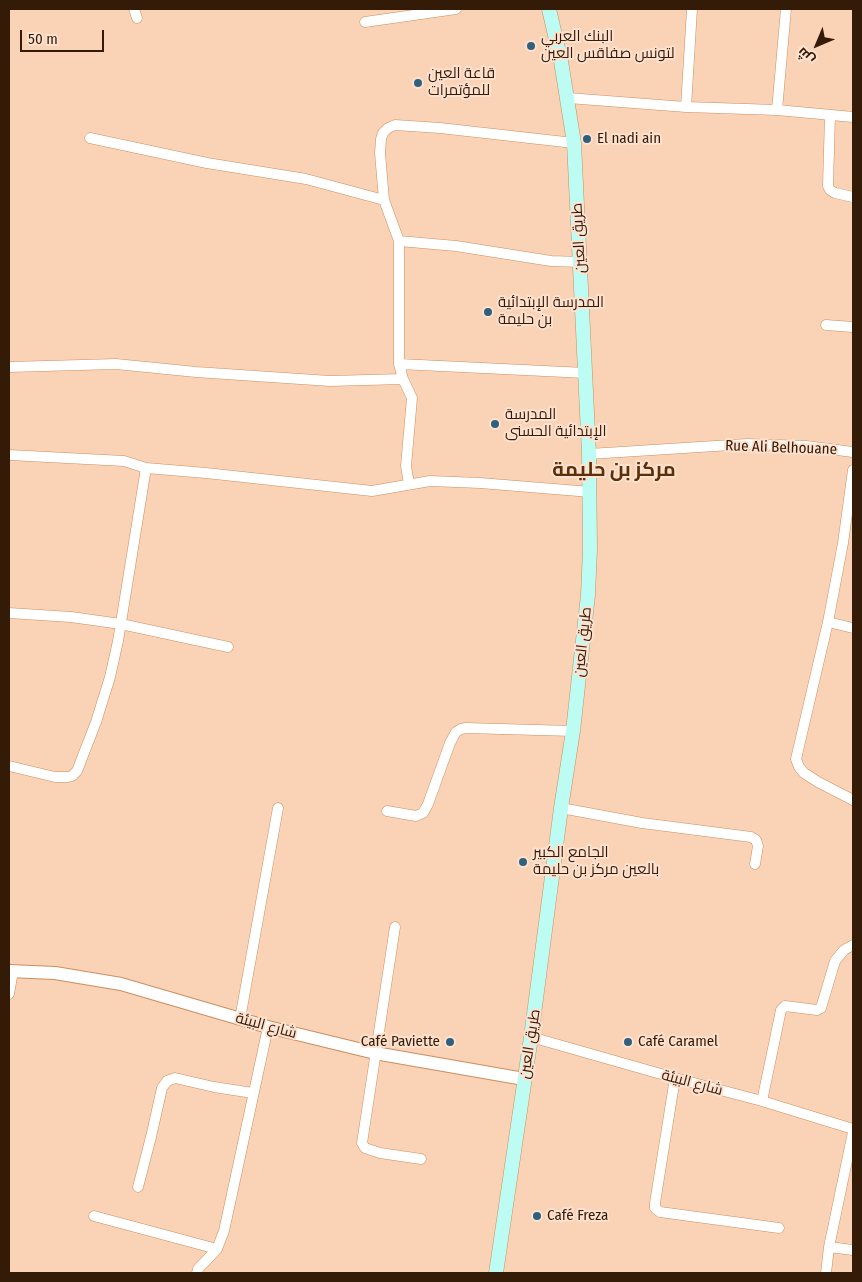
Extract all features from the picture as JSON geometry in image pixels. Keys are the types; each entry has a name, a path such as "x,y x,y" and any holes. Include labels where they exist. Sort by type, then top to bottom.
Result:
{"main road":[{"name":"طريق العين","path":"496,1273 573,731 588,594 589,454 574,143 568,98 549,9"}],"street":[{"path":"365,22 456,9"},
{"path":"686,107 692,9"},
{"path":"777,110 786,9"},
{"path":"568,98 686,107 777,110 853,117"},
{"path":"830,115 828,186 834,193 853,197"},
{"path":"409,484 406,466 412,398 399,364 399,241 384,200 381,140 383,133 395,125 440,128 574,143"},
{"path":"90,138 207,163 306,178 384,200"},
{"path":"399,241 456,246 551,261 580,262"},
{"path":"826,326 853,327"},
{"path":"9,367 116,364 196,372 330,381 404,379"},
{"path":"399,364 586,373"},
{"name":"Rue Ali Belhouane","path":"589,454 747,444 806,446 853,452"},
{"path":"9,455 124,461 146,468 372,491 430,481 590,492"},
{"path":"9,766 55,778 72,776 77,771 104,699 121,624 146,468"},
{"path":"853,470 843,543 828,622 796,759 804,773 853,800"},
{"path":"9,613 71,617 121,624 228,647"},
{"path":"828,622 853,628"},
{"path":"387,811 416,816 423,813 450,743 456,732 461,729 573,731"},
{"path":"240,1019 278,808"},
{"path":"561,808 642,823 751,837 756,840 758,846 756,864"},
{"path":"395,927 362,1143 365,1148 380,1153 421,1159"},
{"path":"762,1101 781,1010 785,1006 817,1010 822,1008 835,961 844,950 853,945"},
{"path":"9,994 11,971"},
{"name":"شارع البيئة","path":"11,971 55,973 121,984 268,1027 375,1053 524,1079"},
{"path":"197,1273 198,1269 217,1249 224,1230 268,1027"},
{"name":"شارع البيئة","path":"531,1037 762,1101 853,1130"},
{"path":"138,1187 152,1137 162,1088 166,1081 175,1078 214,1088 253,1093"},
{"path":"675,1078 655,1208 660,1212 779,1228"},
{"path":"826,1273 829,1246 853,1130"},
{"path":"94,1216 217,1249"},
{"path":"829,1246 853,1250"}],"place":[{"name":"البنك العربي لتونس صفاقس العين","path":"531,46"},
{"name":"قاعة العين للمؤتمرات","path":"418,83"},
{"name":"El nadi ain","path":"587,139"},
{"name":"المدرسة الإبتدائية بن حليمة","path":"488,312"},
{"name":"المدرسة الإبتدائية الحسنى","path":"495,424"},
{"name":"الجامع الكبير بالعين مركز بن حليمة","path":"523,862"},
{"name":"Café Paviette","path":"450,1042"},
{"name":"Café Caramel","path":"628,1042"},
{"name":"Café Freza","path":"537,1216"}],"district":[{"name":"مركز بن حليمة","path":"614,470"}]}
